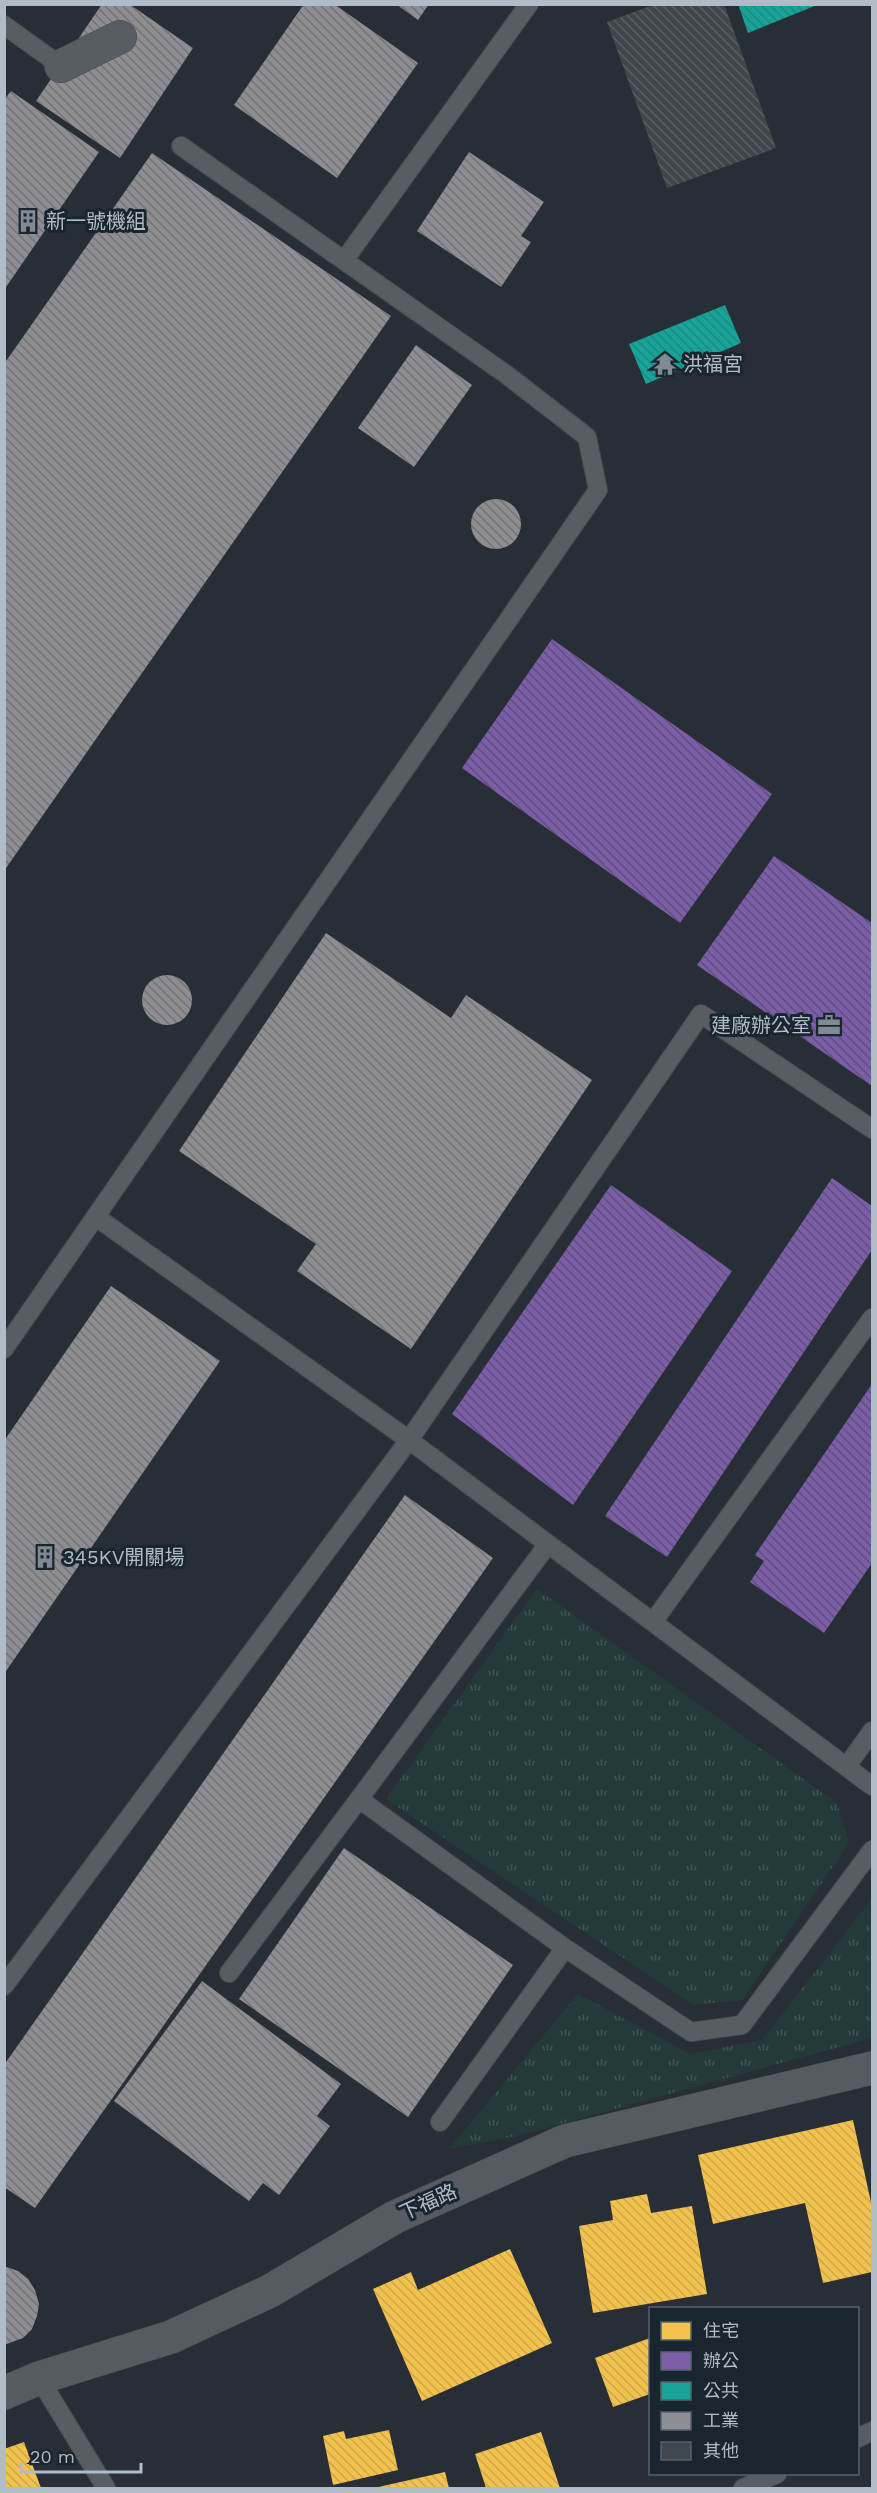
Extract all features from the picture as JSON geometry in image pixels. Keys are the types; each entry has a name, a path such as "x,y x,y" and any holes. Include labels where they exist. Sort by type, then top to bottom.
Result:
{"main road":[{"name":"下福路","path":"4,2393 39,2378 171,2337 270,2291 395,2217 565,2141 873,2068"}],"street":[{"path":"61,66 120,37"}],"lane":[{"path":"345,259 529,4"},
{"path":"4,25 61,66"},
{"path":"4,1349 598,490 587,437 507,375 345,259 181,146"},
{"path":"4,1986 409,1440 701,1014 873,1129"},
{"path":"96,1217 409,1440 873,1786"},
{"path":"652,1622 873,1318"},
{"path":"229,1973 548,1544"},
{"path":"847,1766 873,1731"},
{"path":"359,1799 565,1948 691,2032 742,2025 873,1850"},
{"path":"440,2122 565,1948"},
{"path":"39,2378 106,2488"},
{"path":"859,2438 873,2431"},
{"path":"743,2488 775,2475"}],"green space":[{"path":"537,1589 837,1803 849,1843 742,2000 693,2005 386,1799"},
{"path":"872,1899 872,2038 517,2136 449,2149 578,1994 690,2054 762,2040"}],"building: 住宅":[{"path":"853,2120 872,2207 872,2272 823,2283 805,2203 713,2224 698,2155"},
{"path":"647,2194 651,2213 692,2206 707,2294 593,2313 579,2226 613,2220 610,2201"},
{"path":"510,2249 552,2343 422,2401 373,2289 411,2272 418,2290"},
{"path":"649,2338 649,2394 613,2407 595,2358"},
{"path":"389,2430 398,2470 333,2485 323,2436 344,2431 346,2439"},
{"path":"541,2432 560,2488 486,2488 475,2454"},
{"path":"24,2442 41,2488 4,2488 4,2449"},
{"path":"445,2472 449,2488 374,2488"}],"building: 辦公":[{"path":"552,639 772,794 680,923 462,768"},
{"name":"建廠辦公室","path":"774,856 872,923 872,1086 697,965"},
{"path":"832,1178 872,1206 872,1250 667,1557 605,1516"},
{"path":"611,1185 732,1271 573,1505 452,1414"},
{"path":"872,1384 872,1563 824,1633 750,1582 764,1561 755,1555"}],"building: 公共":[{"path":"738,4 817,4 817,5 748,33"},
{"name":"洪福宮","path":"725,305 741,343 646,384 629,344"}],"building: 工業":[{"path":"102,4 129,4 193,48 120,158 36,101"},
{"path":"304,4 334,4 418,63 337,178 234,105"},
{"path":"396,4 429,4 418,20"},
{"name":"新一號機組","path":"11,91 99,152 4,290 4,100"},
{"path":"469,152 544,202 521,236 531,242 501,287 417,231"},
{"path":"152,153 391,316 4,871 4,364"},
{"path":"416,345 472,385 414,467 358,428"},
{"path":"496,499 514,506 521,524 514,542 496,549 478,542 471,524 478,506"},
{"path":"326,933 451,1018 466,995 592,1080 411,1349 297,1271 316,1244 179,1151"},
{"path":"167,975 185,982 192,1000 185,1018 167,1025 149,1018 142,1000 149,982"},
{"name":"345KV開關場","path":"111,1286 220,1361 4,1674 4,1441"},
{"path":"405,1495 493,1558 35,2208 4,2187 4,2065"},
{"path":"344,1848 513,1965 408,2117 239,1999"},
{"path":"202,1981 341,2084 317,2116 330,2126 279,2195 263,2183 249,2201 114,2101"},
{"path":"4,2266 18,2271 28,2279 35,2290 39,2304 32,2329 23,2338 4,2345"}],"building: 其他":[{"path":"656,4 724,4 776,148 667,188 607,22"}],"place":[{"name":"新一號機組","path":"28,221"},
{"name":"洪福宮","path":"665,364"},
{"name":"建廠辦公室","path":"829,1025"},
{"name":"345KV開關場","path":"45,1557"}]}
